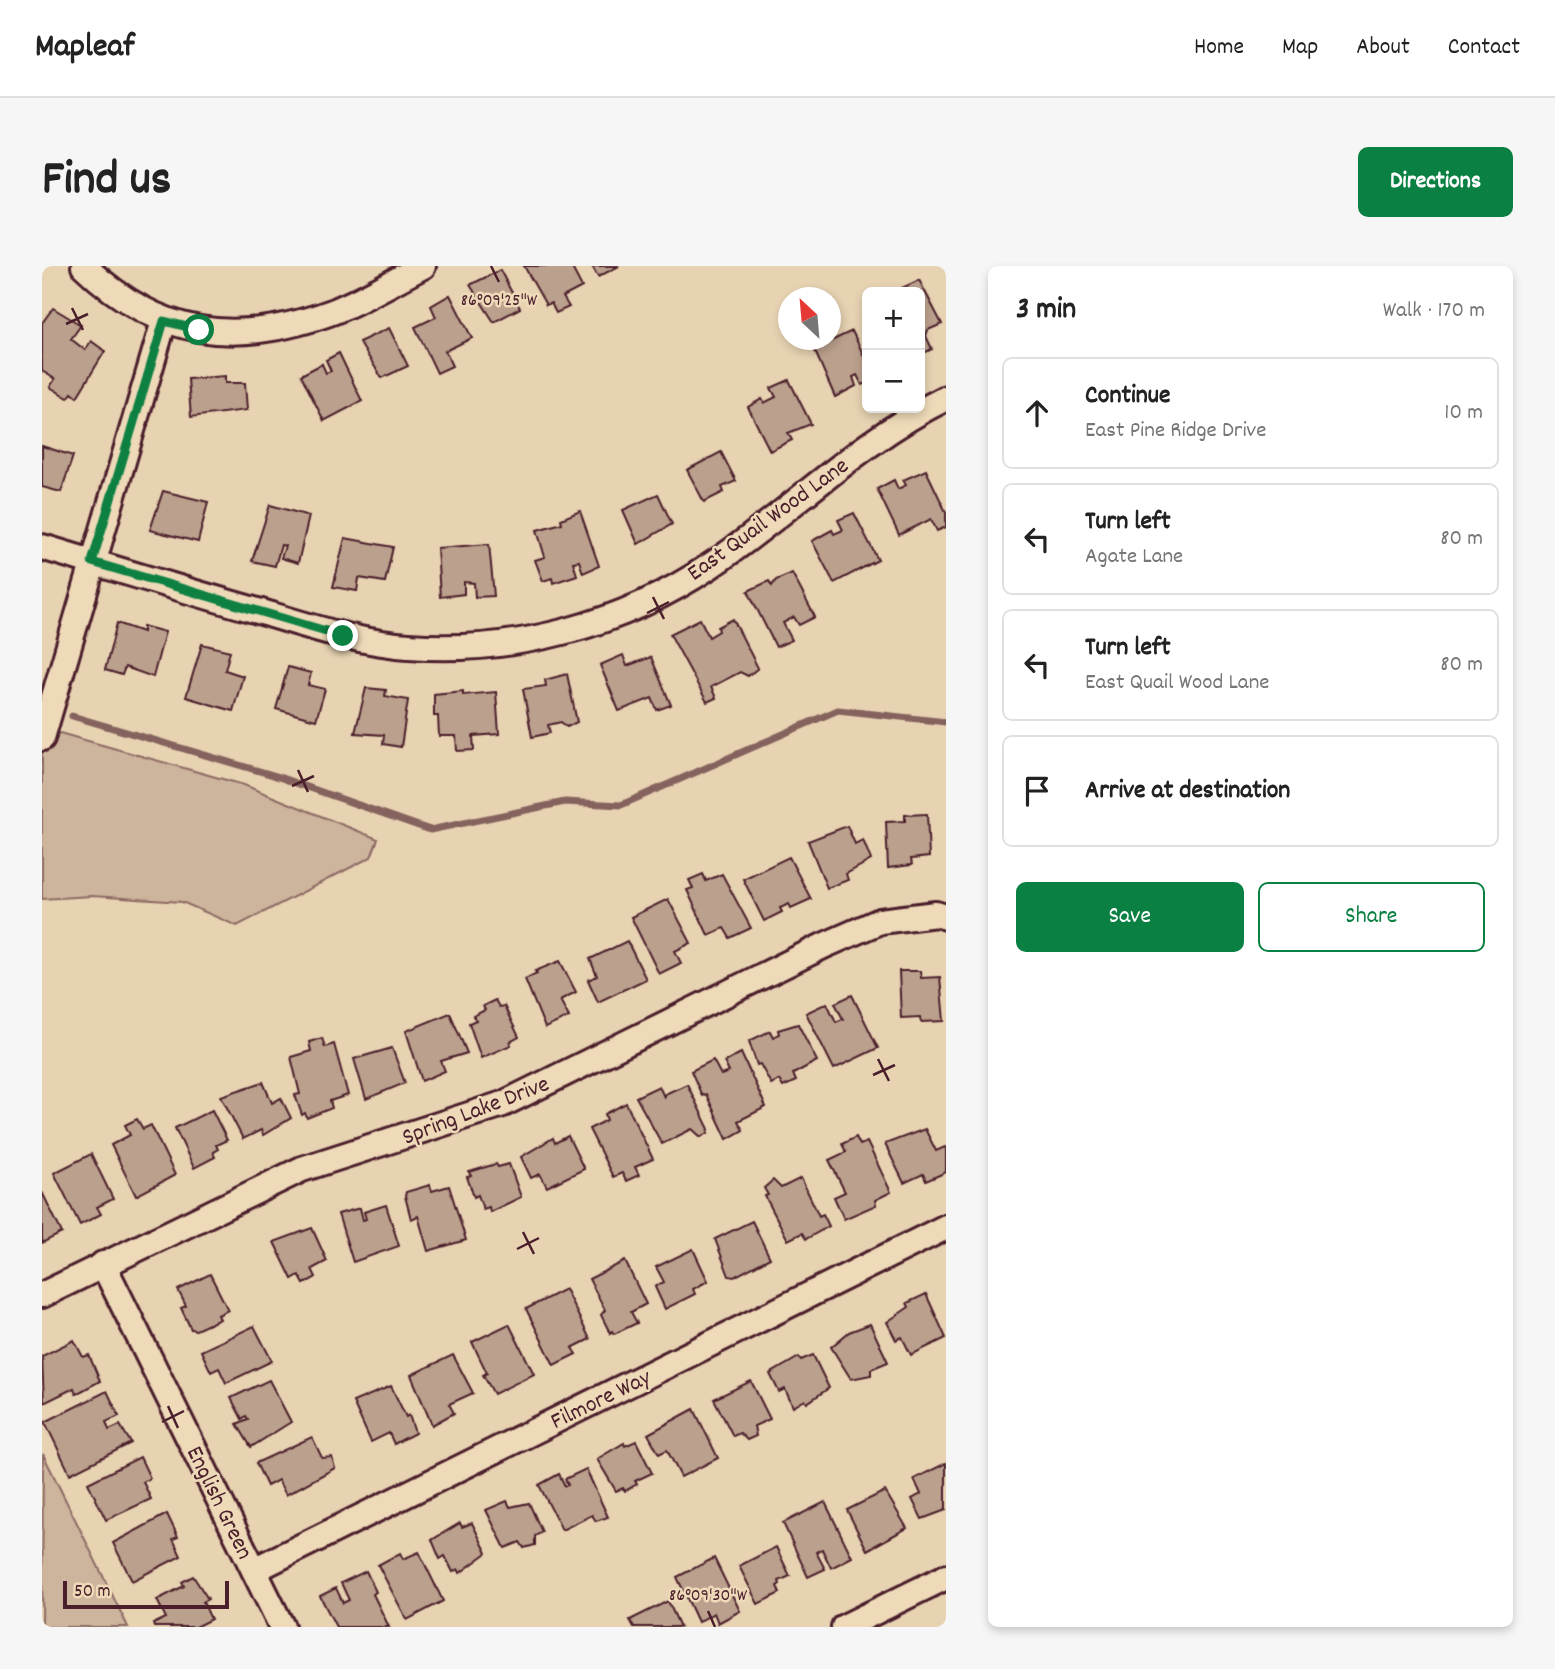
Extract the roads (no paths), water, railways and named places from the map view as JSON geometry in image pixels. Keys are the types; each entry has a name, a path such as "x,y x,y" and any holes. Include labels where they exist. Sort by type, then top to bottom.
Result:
{"street":[{"path":"84,266 104,285 164,321 199,330 237,332 279,329 334,311 424,266"},
{"path":"42,738 164,321"},
{"name":"East Quail Wood Lane","path":"42,547 343,636 407,646 468,648 539,639 604,619 708,567 878,436 946,398"},
{"name":"Spring Lake Drive","path":"42,1295 302,1169 503,1104 813,951 880,921 936,914 946,917"},
{"name":"Filmore Way","path":"254,1570 946,1227"},
{"name":"English Green","path":"103,1264 282,1627"},
{"path":"844,1627 946,1577"}],"waterway":[{"path":"72,716 273,775 430,830 565,802 621,805 838,710 946,722"}]}
